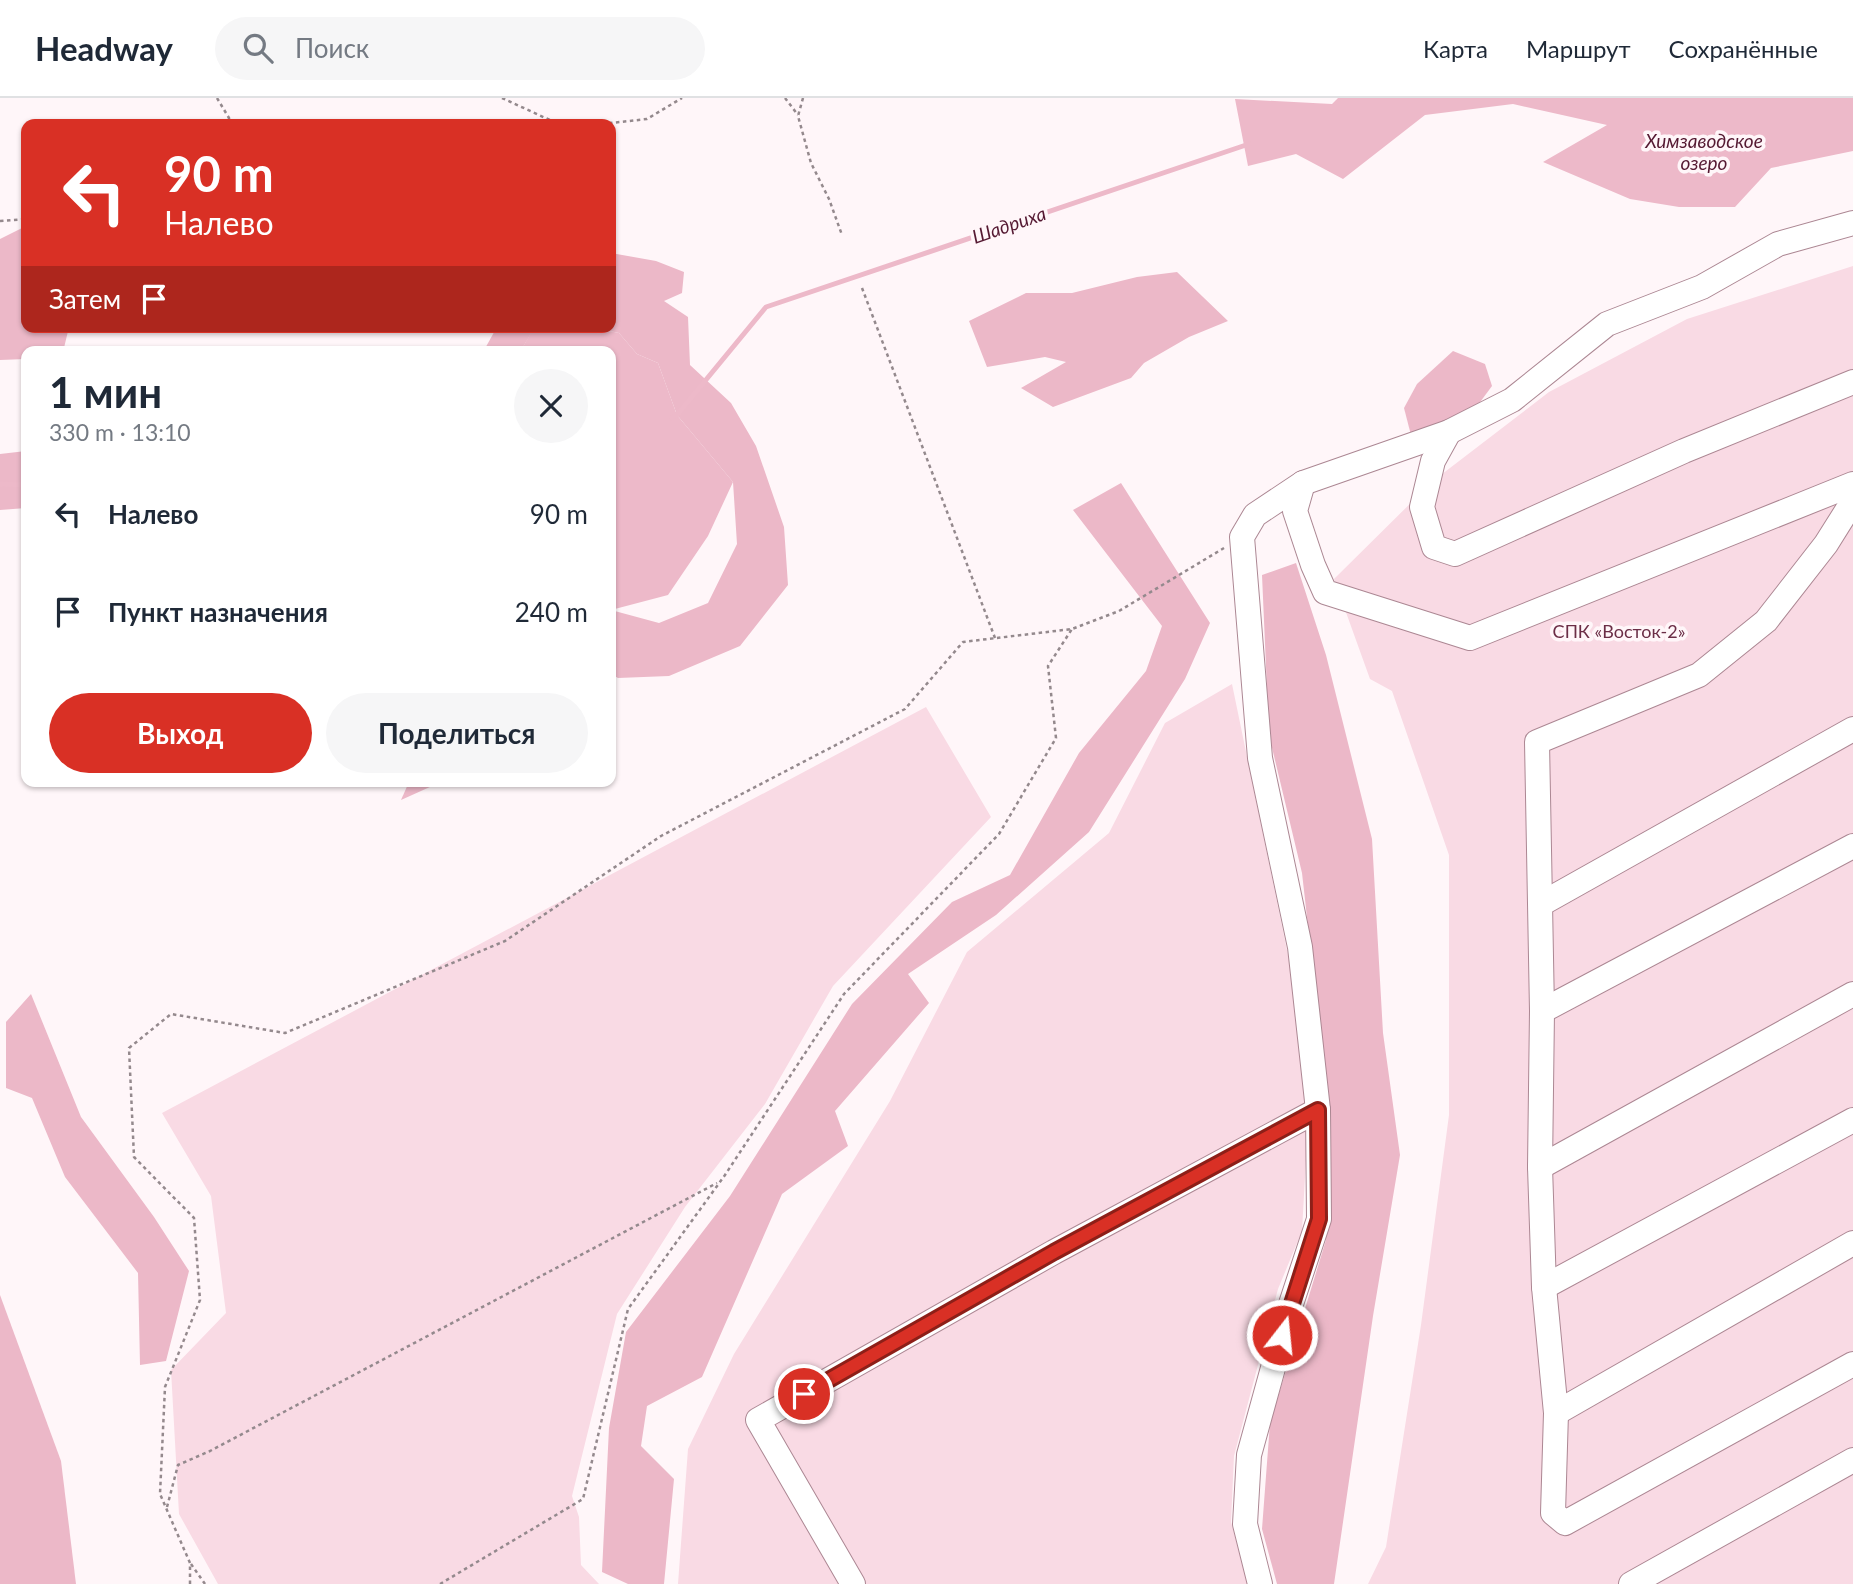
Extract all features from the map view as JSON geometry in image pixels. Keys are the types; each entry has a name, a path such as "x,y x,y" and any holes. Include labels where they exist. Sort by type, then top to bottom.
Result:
{"street":[{"path":"1260,1584 1245,1524 1249,1455 1289,1310 1319,1219 1318,1110 1300,947 1260,758 1242,537 1255,515 1303,483 1449,432 1512,400 1607,324 1702,288 1778,244 1853,223"},
{"path":"1449,432 1433,461 1422,507 1434,547 1455,554 1684,451 1853,382"},
{"path":"1303,483 1295,511 1312,565 1325,592 1470,638 1853,484"},
{"path":"1853,501 1826,544 1766,621 1699,675 1537,742 1542,1011 1540,1167 1544,1287 1556,1413 1553,1513 1565,1523 1853,1364"},
{"path":"1541,904 1853,729"},
{"path":"1542,1011 1853,846"},
{"path":"1540,1167 1853,994"},
{"path":"853,1584 758,1420 1054,1252 1318,1110"},
{"path":"1544,1287 1853,1120"},
{"path":"1556,1413 1853,1243"},
{"path":"1631,1584 1853,1460"}],"path":[{"path":"217,98 229,119"},
{"path":"502,98 548,119"},
{"path":"616,122 648,118 682,98"},
{"path":"785,98 798,116 811,163 842,234"},
{"path":"798,116 803,98"},
{"path":"0,221 21,219"},
{"path":"862,288 995,639"},
{"path":"205,1584 190,1563 160,1494 165,1387 200,1300 194,1218 134,1157 129,1048 171,1014 285,1033 505,941 661,836 905,709 963,642 1072,629 1118,611 1242,537"},
{"path":"440,1584 583,1499 628,1309 719,1181 844,993 999,834 1056,738 1048,666 1072,629"},
{"path":"166,1509 178,1465 210,1451 719,1181"},
{"path":"190,1563 190,1584"}],"green space":[{"name":"СПК «Восток-2»","path":"1853,266 1853,1584 1368,1584 1386,1547 1421,1325 1449,1115 1449,855 1392,691 1370,679 1334,579 1433,481 1549,392 1687,319"},
{"path":"1232,684 1295,989 1308,1123 1302,1231 1278,1289 1234,1456 1231,1522 1248,1584 678,1584 688,1449 734,1354 890,1101 967,952 1109,833 1165,723"},
{"path":"926,707 991,817 833,986 765,1104 685,1207 617,1314 572,1496 579,1517 581,1565 599,1584 218,1584 179,1514 171,1370 226,1313 211,1196 162,1113"}],"shaded area":[{"path":"21,228 21,333 68,333 64,346 21,346 21,359 0,360 0,239"},
{"path":"616,254 656,261 684,272 682,293 664,301 688,317 690,365 731,403 756,446 784,527 788,585 740,646 669,676 616,677 616,611 659,623 708,603 737,544 733,482 677,415 658,363 637,354 616,332"},
{"path":"1177,272 1228,321 1189,337 1144,363 1131,378 1053,407 1021,388 1066,362 1045,357 987,367 969,321 1026,293 1072,293 1137,277"},
{"path":"494,333 531,333 524,346 486,346"},
{"path":"1453,351 1485,364 1492,386 1472,413 1412,439 1404,408 1417,384"},
{"path":"21,452 21,508 0,510 0,454"},
{"path":"1121,483 1210,623 1185,679 1089,832 996,915 908,974 929,1003 835,1111 848,1146 782,1194 702,1377 647,1406 641,1446 674,1479 664,1584 628,1584 602,1572 609,1428 626,1332 730,1196 852,1004 952,902 1010,875 1079,753 1146,671 1162,626 1073,510"},
{"path":"1296,563 1326,655 1372,839 1383,1033 1400,1155 1373,1316 1334,1584 1277,1584 1262,1529 1270,1423 1326,1240 1330,1120 1302,873 1269,735 1262,575"},
{"path":"407,787 430,787 401,800"},
{"path":"31,994 81,1117 154,1217 189,1271 166,1361 140,1365 138,1273 65,1177 32,1098 6,1088 6,1022"},
{"path":"0,1295 61,1461 76,1584 0,1584"}],"water":[{"name":"Химзаводское озеро","path":"1338,98 1853,98 1853,151 1771,168 1735,207 1679,207 1630,199 1543,162 1607,125 1513,104 1425,115 1343,179 1296,154 1248,166 1235,99 1332,104"},
{"path":"531,333 619,333 637,354 658,363 677,415 733,482 708,536 668,595 616,609 616,346 523,346"}],"waterway":[{"name":"Шадриха","path":"672,418 766,307 1249,144"},
{"name":"Шадриха","path":"0,484 21,485"}],"route":[{"path":"804,1394 1054,1252 1318,1110 1319,1219 1282,1335"}]}
